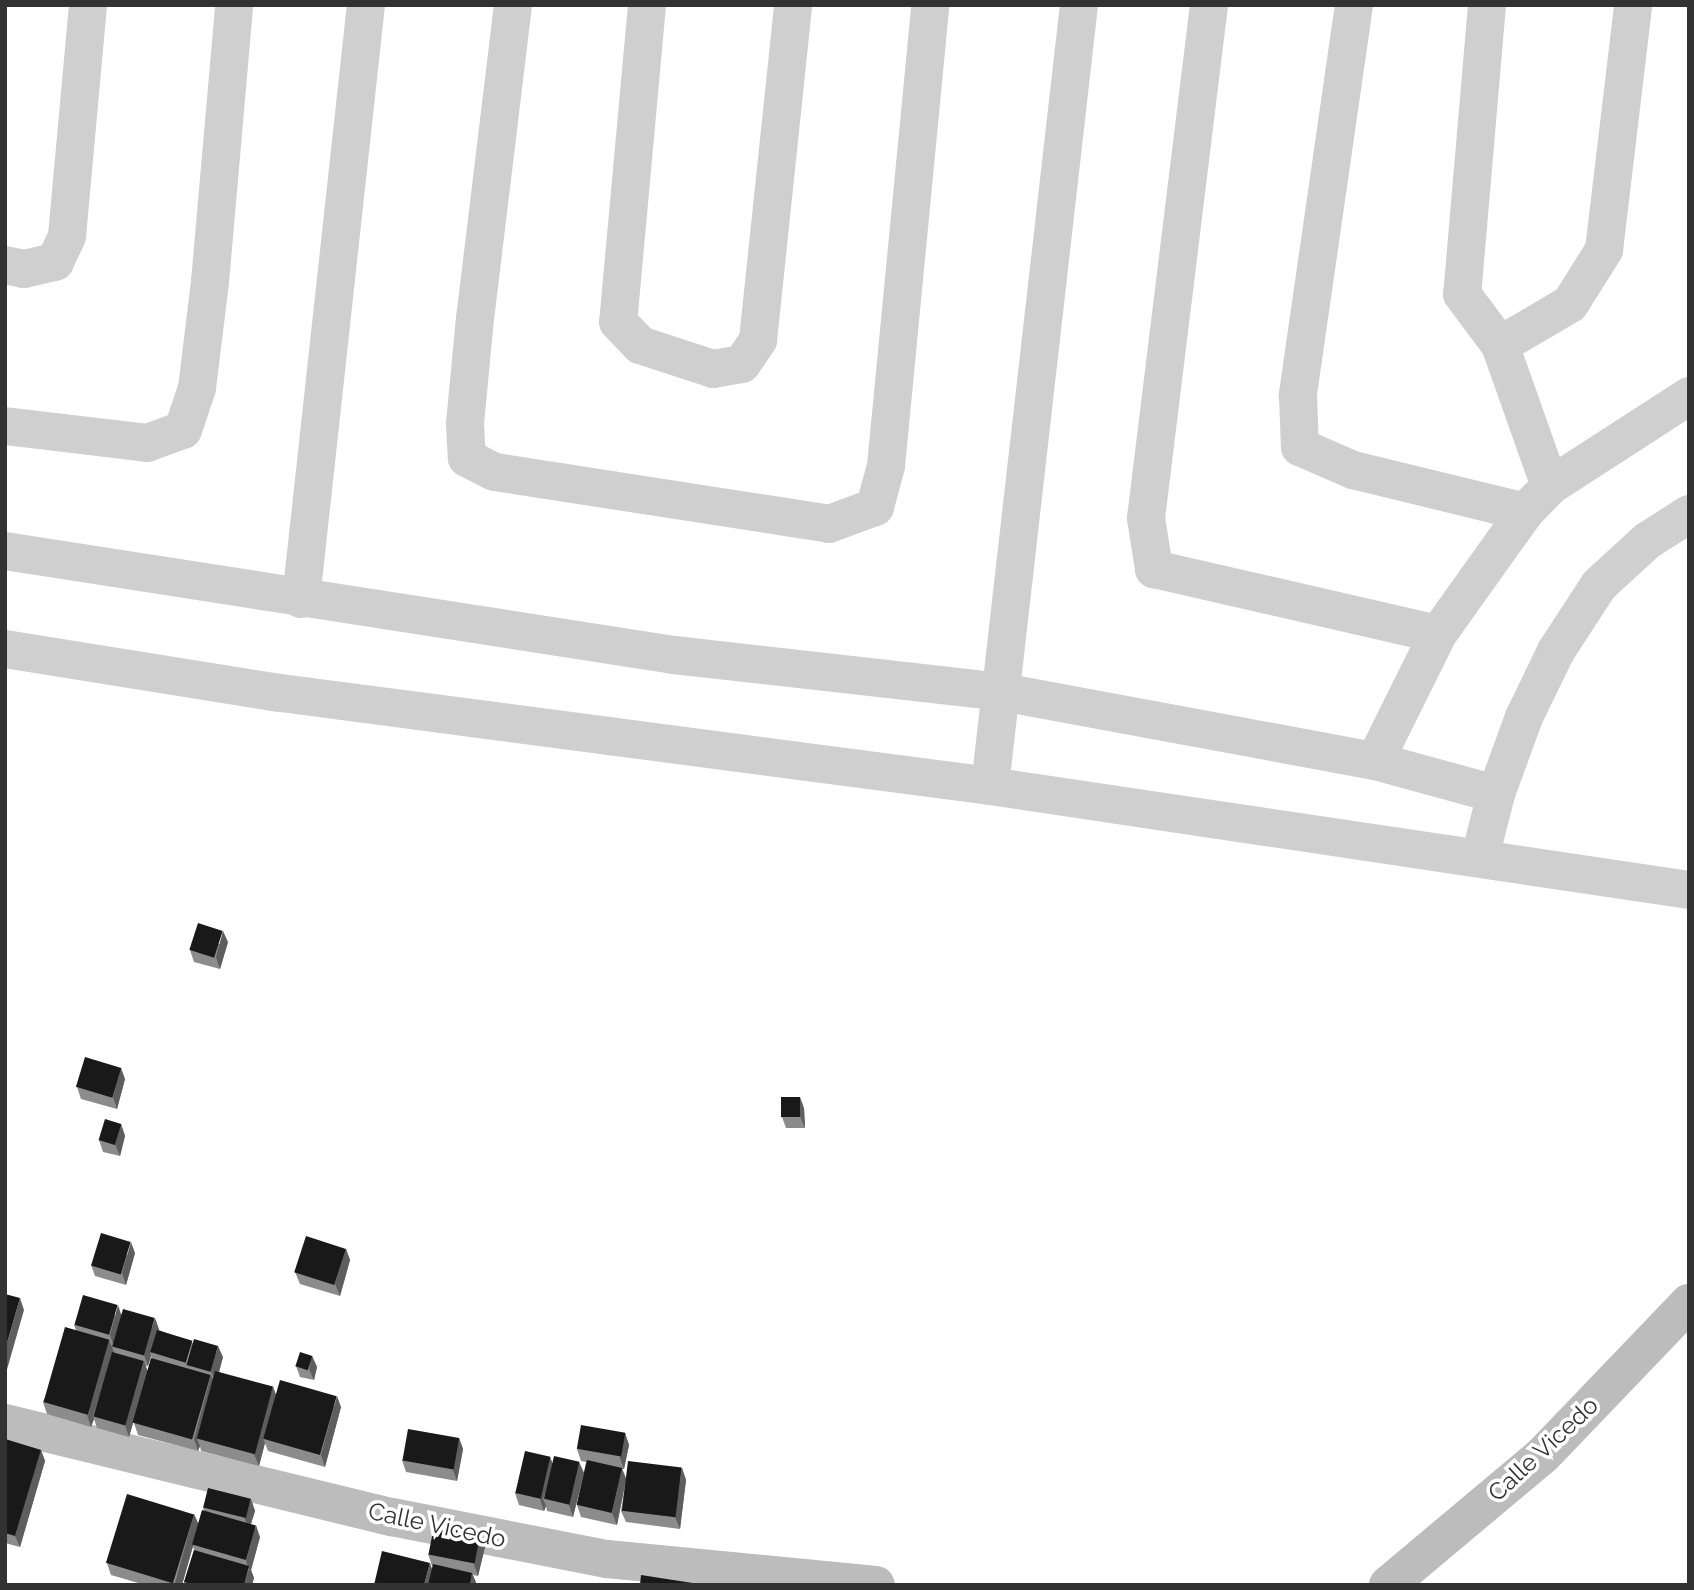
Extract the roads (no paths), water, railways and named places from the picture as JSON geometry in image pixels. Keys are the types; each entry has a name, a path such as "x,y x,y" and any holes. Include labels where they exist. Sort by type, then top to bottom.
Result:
{"street":[{"path":"5,265 24,269 55,262 67,236 88,5"},
{"path":"5,426 147,443 183,430 197,388 207,309 234,5"},
{"path":"301,599 366,5"},
{"path":"513,5 474,331 465,424 467,458 495,472 829,524 874,507 886,466 930,5"},
{"path":"647,5 618,322 640,345 713,369 742,364 758,340 793,5"},
{"path":"990,786 1079,5"},
{"path":"1209,5 1146,518 1154,569 1438,634"},
{"path":"1354,5 1298,396 1300,447 1353,470 1538,499"},
{"path":"1487,5 1462,295 1500,345 1538,499"},
{"path":"1500,345 1570,304 1604,250 1633,5"},
{"path":"1375,761 1438,634 1538,499 1689,396"},
{"path":"1480,857 1496,794 1545,673 1599,585 1647,541 1689,514"},
{"path":"5,551 674,655 1002,692 1375,761 1496,794"},
{"path":"5,649 281,693 990,786 1689,890"},
{"name":"Calle Vicedo","path":"1388,1585 1543,1455 1689,1303"},
{"name":"Calle Vicedo","path":"5,1423 391,1517 607,1559 876,1585"}]}
